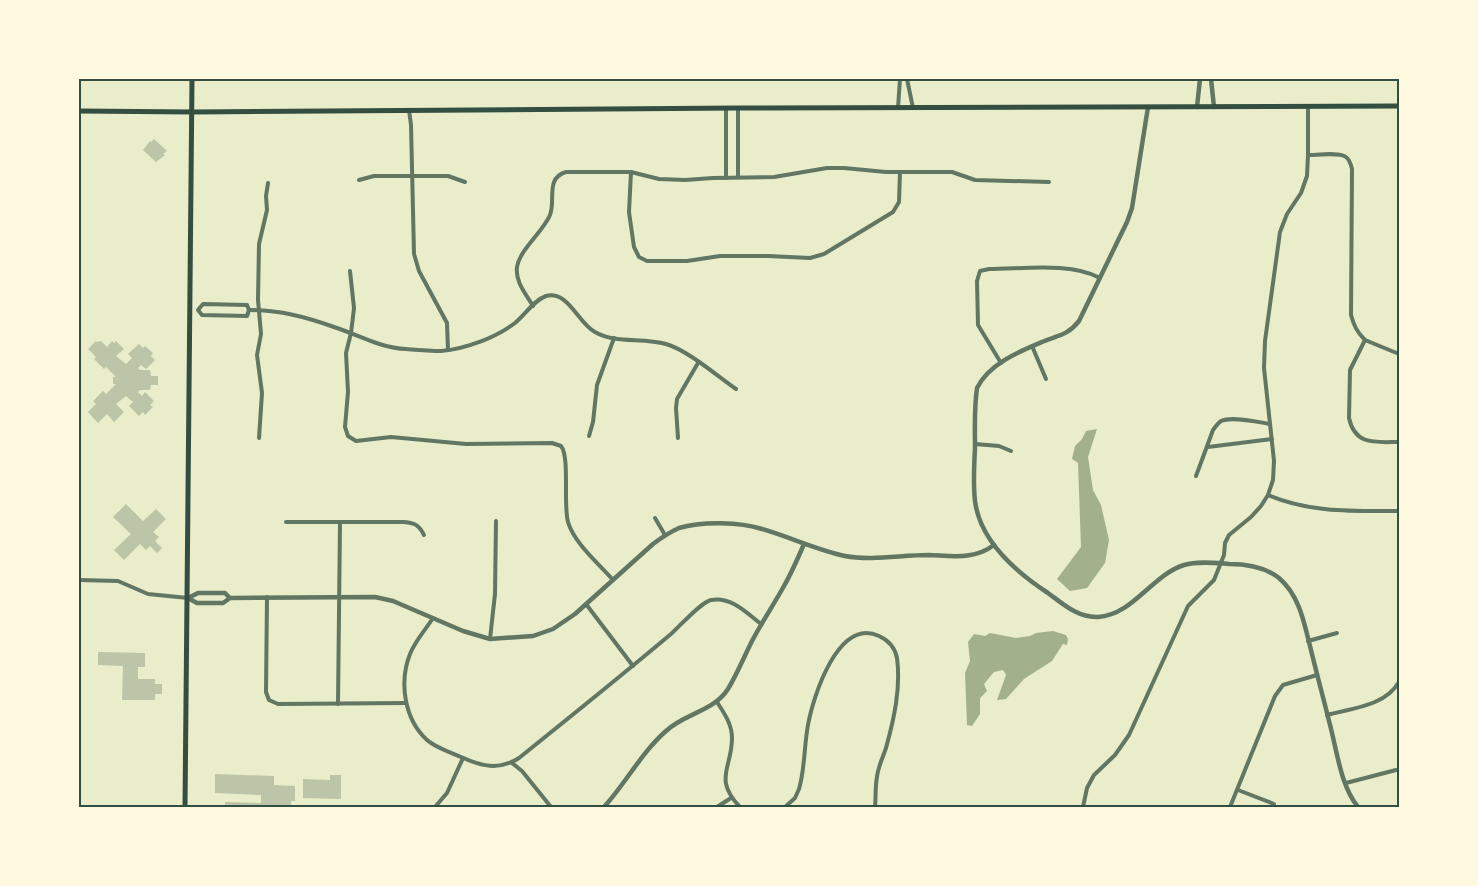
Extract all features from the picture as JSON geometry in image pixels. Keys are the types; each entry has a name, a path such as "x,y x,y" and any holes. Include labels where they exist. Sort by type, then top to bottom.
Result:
{"main road":[{"path":"186,807 192,79"},
{"path":"79,111 1399,106"}],"street":[{"path":"898,108 900,79"},
{"path":"908,79 914,108"},
{"path":"1197,107 1200,79"},
{"path":"1211,79 1214,107"},
{"path":"1083,807 1086,788 1094,775 1115,754 1129,735 1188,606 1214,580 1229,534 1251,517 1261,506 1268,495 1273,480 1272,439 1264,356 1280,232 1287,214 1305,184 1308,155 1308,106"},
{"path":"1148,107 1132,208 1100,278 1074,328 1057,338 1032,346 1001,363 982,378 977,388 974,444 975,503 979,518 994,545 1019,573 1072,610 1085,616 1111,615 1122,609 1169,573 1184,565 1238,564 1260,568 1278,578 1288,587 1301,613 1346,783 1352,800 1358,807"},
{"path":"726,108 726,178"},
{"path":"738,108 738,177"},
{"path":"408,110 411,125 414,254 419,270 447,323 448,350"},
{"path":"1308,155 1340,155 1346,157 1350,162 1352,169 1351,315 1353,324 1365,340 1399,354"},
{"path":"533,306 519,285 517,267 549,217 553,185 556,177 566,172 631,172 673,180 774,177 836,168 900,172 952,172 975,180 1050,182"},
{"path":"631,172 629,212 634,247 638,256 647,261 687,261 720,256 810,258 824,254 892,212 899,202 900,172"},
{"path":"358,180 374,176 448,176 464,182"},
{"path":"259,438 262,393 258,362 261,334 259,244 267,210 266,196 268,183"},
{"path":"1001,363 978,326 978,280 980,272 989,269 1072,268 1100,278"},
{"path":"350,271 354,308 346,353 348,392 345,426 348,436 356,441 397,437 466,444 552,443 562,447 565,455 565,496 569,525 575,537 613,580"},
{"path":"249,310 288,313 392,348 448,350 494,335 513,324 540,299 547,296 558,296 564,299 584,324 594,332 614,338 667,344 684,352 736,389"},
{"path":"203,304 212,304 247,305 249,310 247,316 220,316 202,315 198,310 203,304"},
{"path":"191,310 198,310"},
{"path":"589,436 593,422 597,386 614,338"},
{"path":"1365,340 1353,362 1349,379 1349,418 1353,431 1365,441 1399,442"},
{"path":"1032,346 1046,379"},
{"path":"678,438 677,399 698,363"},
{"path":"1196,476 1213,430 1223,420 1232,419 1270,424"},
{"path":"1208,446 1272,439"},
{"path":"974,444 999,446 1012,451"},
{"path":"1268,495 1311,509 1399,511"},
{"path":"655,518 665,535"},
{"path":"490,638 495,594 496,521"},
{"path":"286,522 415,523 424,535"},
{"path":"338,704 340,522"},
{"path":"79,580 118,581 148,594 188,598 197,603 223,603 230,598 375,597 393,601 463,631 490,638 533,636 553,628 586,604 665,535 692,525 736,524 762,528 804,544 847,556 870,558 922,555 973,556 984,552 994,545"},
{"path":"604,807 620,790 650,747 667,730 682,719 700,712 717,702 728,689 761,624 785,585 804,544"},
{"path":"188,598 198,593 225,593 230,598"},
{"path":"266,597 266,692 270,700 278,704 406,703"},
{"path":"433,618 410,653 406,672 406,703 413,724 427,740 486,767 496,767 512,763 633,666 684,623 703,603 710,600 727,600 761,624"},
{"path":"586,604 633,666"},
{"path":"785,807 795,798 799,789 808,724 814,700 825,672 838,650 847,640 857,634 868,633 884,638 894,648 897,664 898,692 895,714 877,776 875,807"},
{"path":"1308,641 1337,633"},
{"path":"1230,807 1275,696 1283,685 1317,675"},
{"path":"1327,715 1378,702 1388,696 1399,682"},
{"path":"717,702 725,714 732,736 725,776 726,786 732,798 740,807"},
{"path":"435,807 447,793 463,758"},
{"path":"512,763 522,771 551,807"},
{"path":"1346,783 1396,770"},
{"path":"1238,790 1274,804"},
{"path":"717,807 732,798"}],"shaded area":[{"path":"1097,429 1088,457 1093,490 1101,505 1109,540 1105,563 1087,588 1070,591 1057,579 1081,547 1078,463 1072,459 1075,446 1082,439 1086,431"},
{"path":"1053,631 1066,635 1068,639 1067,645 1063,644 1052,661 1024,679 1006,699 997,700 1006,675 1003,670 994,672 984,684 987,691 980,698 980,714 972,726 967,725 965,673 970,661 968,642 974,634 985,636 990,633 1016,638"}],"building":[{"path":"154,139 167,151 156,162 143,150"},
{"path":"96,341 101,341 107,347 112,341 114,343 116,341 124,349 116,356 126,364 132,358 128,354 139,344 143,348 145,346 153,353 151,356 155,360 146,369 141,365 138,368 140,370 150,370 151,376 158,376 158,385 151,385 150,390 140,390 138,392 142,396 145,392 154,401 150,405 153,407 145,415 143,412 139,416 129,406 133,402 126,396 116,404 124,412 114,422 107,414 98,423 88,412 96,404 93,401 103,391 106,394 116,384 113,384 113,377 116,377 94,359 96,357 88,349"},
{"path":"126,504 143,521 156,509 166,519 153,532 159,537 155,541 162,548 157,553 150,546 146,550 140,544 124,560 114,550 131,534 113,517"},
{"path":"98,652 145,653 145,667 138,667 138,679 155,679 155,684 162,684 162,694 155,694 155,700 122,700 123,666 98,665"},
{"path":"215,774 274,776 274,785 295,786 295,801 291,801 291,806 225,807 225,802 261,803 261,795 215,793"},
{"path":"330,775 341,775 341,799 303,798 303,779 330,780"}]}
